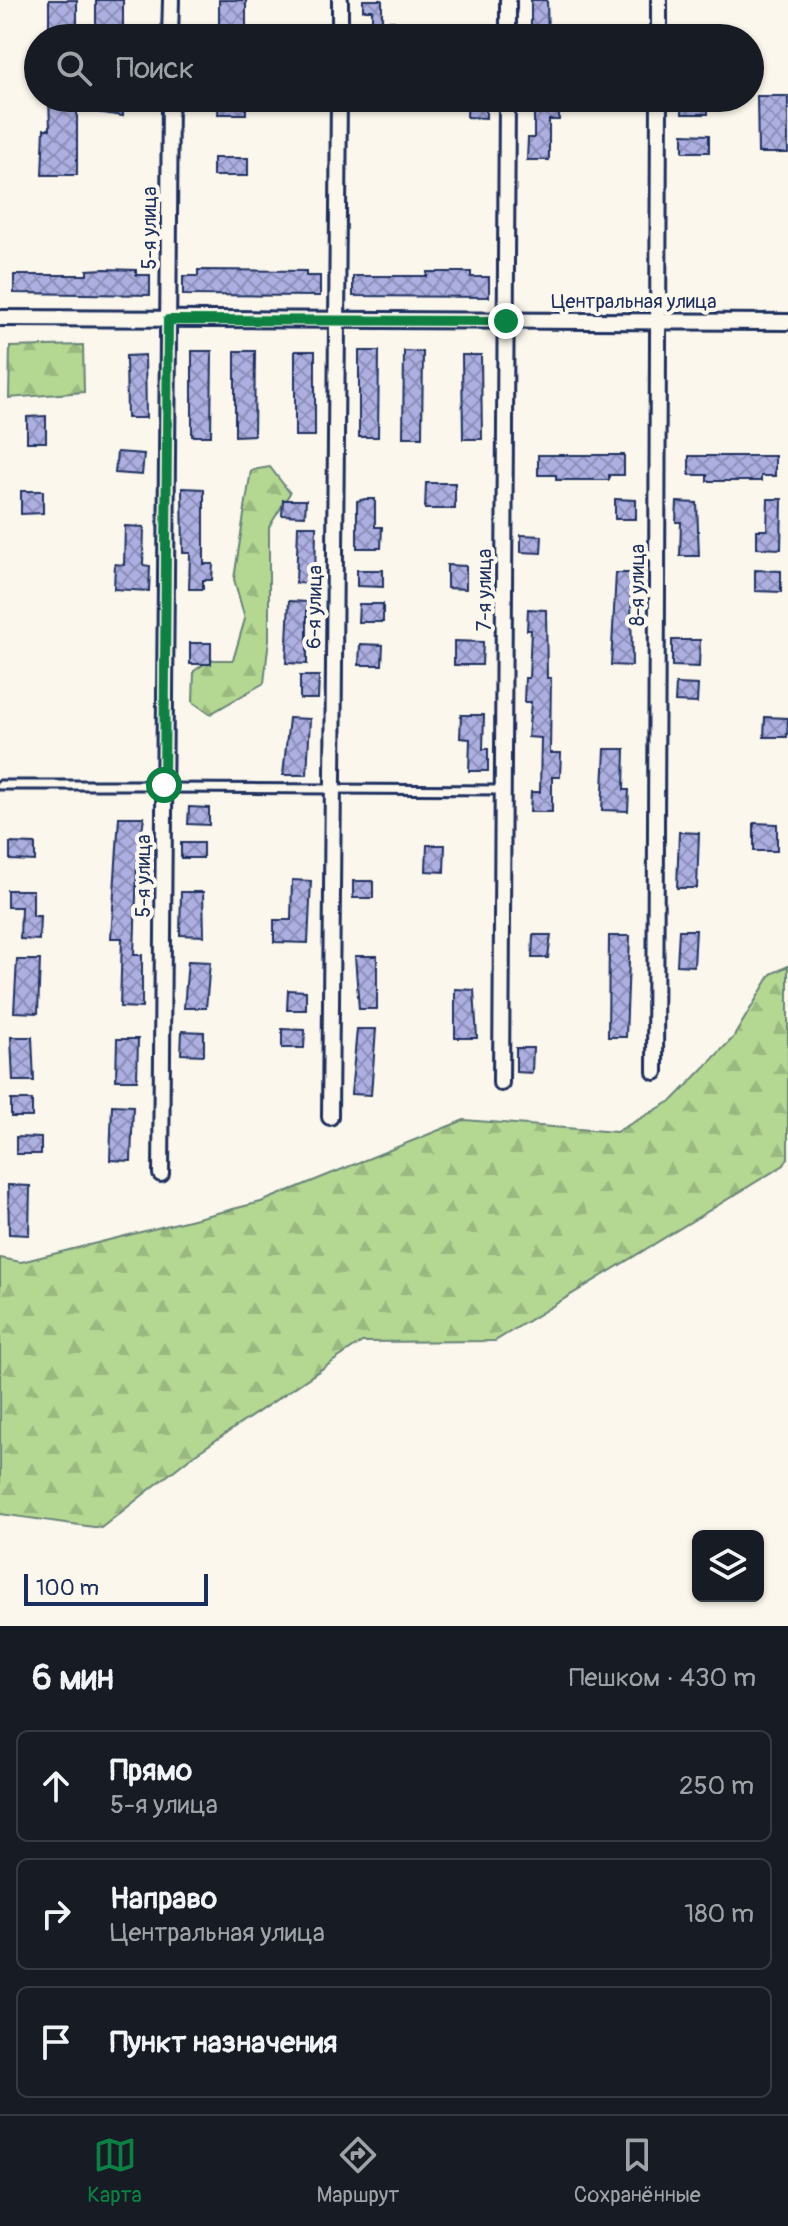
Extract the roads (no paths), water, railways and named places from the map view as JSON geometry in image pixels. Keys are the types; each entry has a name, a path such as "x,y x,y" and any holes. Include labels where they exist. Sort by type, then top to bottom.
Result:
{"street":[{"path":"170,24 171,0"},
{"path":"340,0 340,24"},
{"path":"508,0 508,24"},
{"path":"659,0 659,24"},
{"name":"5-я улица","path":"161,1174 170,112"},
{"name":"6-я улица","path":"330,1117 339,112"},
{"name":"7-я улица","path":"501,1083 507,112"},
{"name":"8-я улица","path":"655,1072 659,112"},
{"name":"Центральная улица","path":"0,318 788,322"}],"lane":[{"path":"0,785 503,790"}]}
